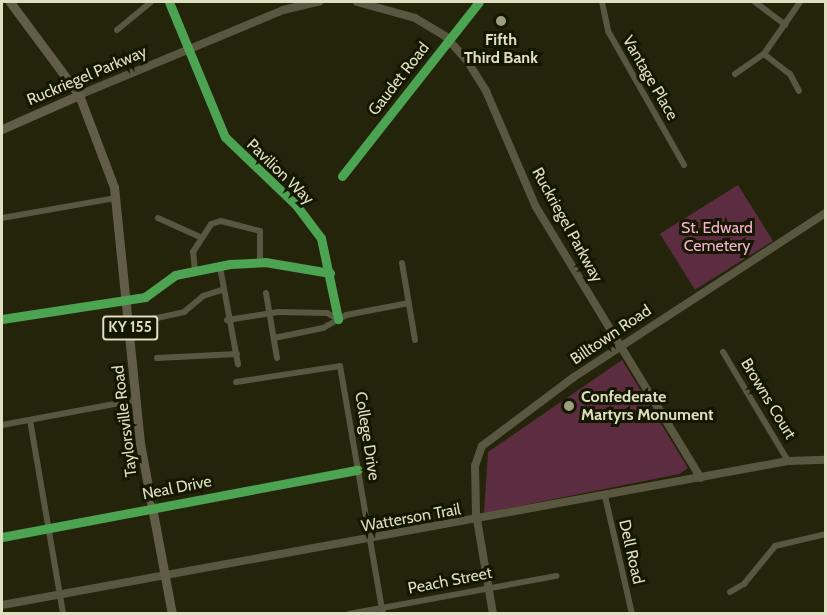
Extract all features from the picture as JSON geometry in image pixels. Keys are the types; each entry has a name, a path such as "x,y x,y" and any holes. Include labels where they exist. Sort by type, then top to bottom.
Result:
{"main road":[{"name":"Taylorsville Road","path":"10,2 79,95 116,198 128,297 136,400 152,508 172,614"},
{"name":"Ruckriegel Parkway","path":"2,129 283,10 319,2"},
{"name":"Ruckriegel Parkway","path":"362,2 409,15 449,40 479,76 536,207 701,477"},
{"name":"Billtown Road","path":"493,614 478,521 475,466 482,446 622,346 825,213"},
{"name":"Watterson Trail","path":"2,605 478,521 788,460 825,460"}],"street":[{"path":"117,30 151,2"},
{"name":"Pavilion Way","path":"169,2 186,51 225,137 316,230 330,273 338,319"},
{"name":"Gaudet Road","path":"342,176 479,2"},
{"name":"Vantage Place","path":"602,2 608,31 684,165"},
{"path":"755,2 785,25"},
{"path":"735,74 764,54 800,2"},
{"path":"764,54 790,74 799,91"},
{"path":"2,218 116,198"},
{"path":"158,218 202,238"},
{"path":"195,270 191,257 202,238 216,221 256,228 261,235 260,262"},
{"path":"2,319 128,297 152,295 175,275 195,270 260,262 330,273"},
{"path":"402,263 415,340"},
{"path":"220,267 226,320 238,364"},
{"path":"152,319 184,312 202,296 222,290"},
{"path":"266,293 277,358"},
{"path":"274,338 323,328 338,319 409,303"},
{"path":"226,320 270,313 327,313 338,319"},
{"name":"Browns Court","path":"723,352 788,460"},
{"path":"157,358 237,354"},
{"name":"College Drive","path":"236,382 340,366 382,611"},
{"path":"2,425 136,400"},
{"path":"30,420 63,614"},
{"name":"Neal Drive","path":"2,537 358,470"},
{"name":"Dell Road","path":"605,496 632,614"},
{"path":"730,592 744,584 775,546 825,534"},
{"name":"Peach Street","path":"349,614 382,611 489,587 557,576"}],"green space":[{"name":"St. Edward Cemetery","path":"738,185 773,241 695,290 660,234"},
{"path":"622,360 688,468 679,474 484,513 488,452"}],"cycle path":[{"path":"169,2 225,137 296,205 321,238 338,319"},
{"path":"342,176 479,2"},
{"path":"2,319 145,297 175,275 230,264 265,262 330,273"},
{"path":"2,537 358,470"}],"place":[{"name":"Fifth Third Bank","path":"501,21"},
{"name":"Confederate Martyrs Monument","path":"569,406"}]}
